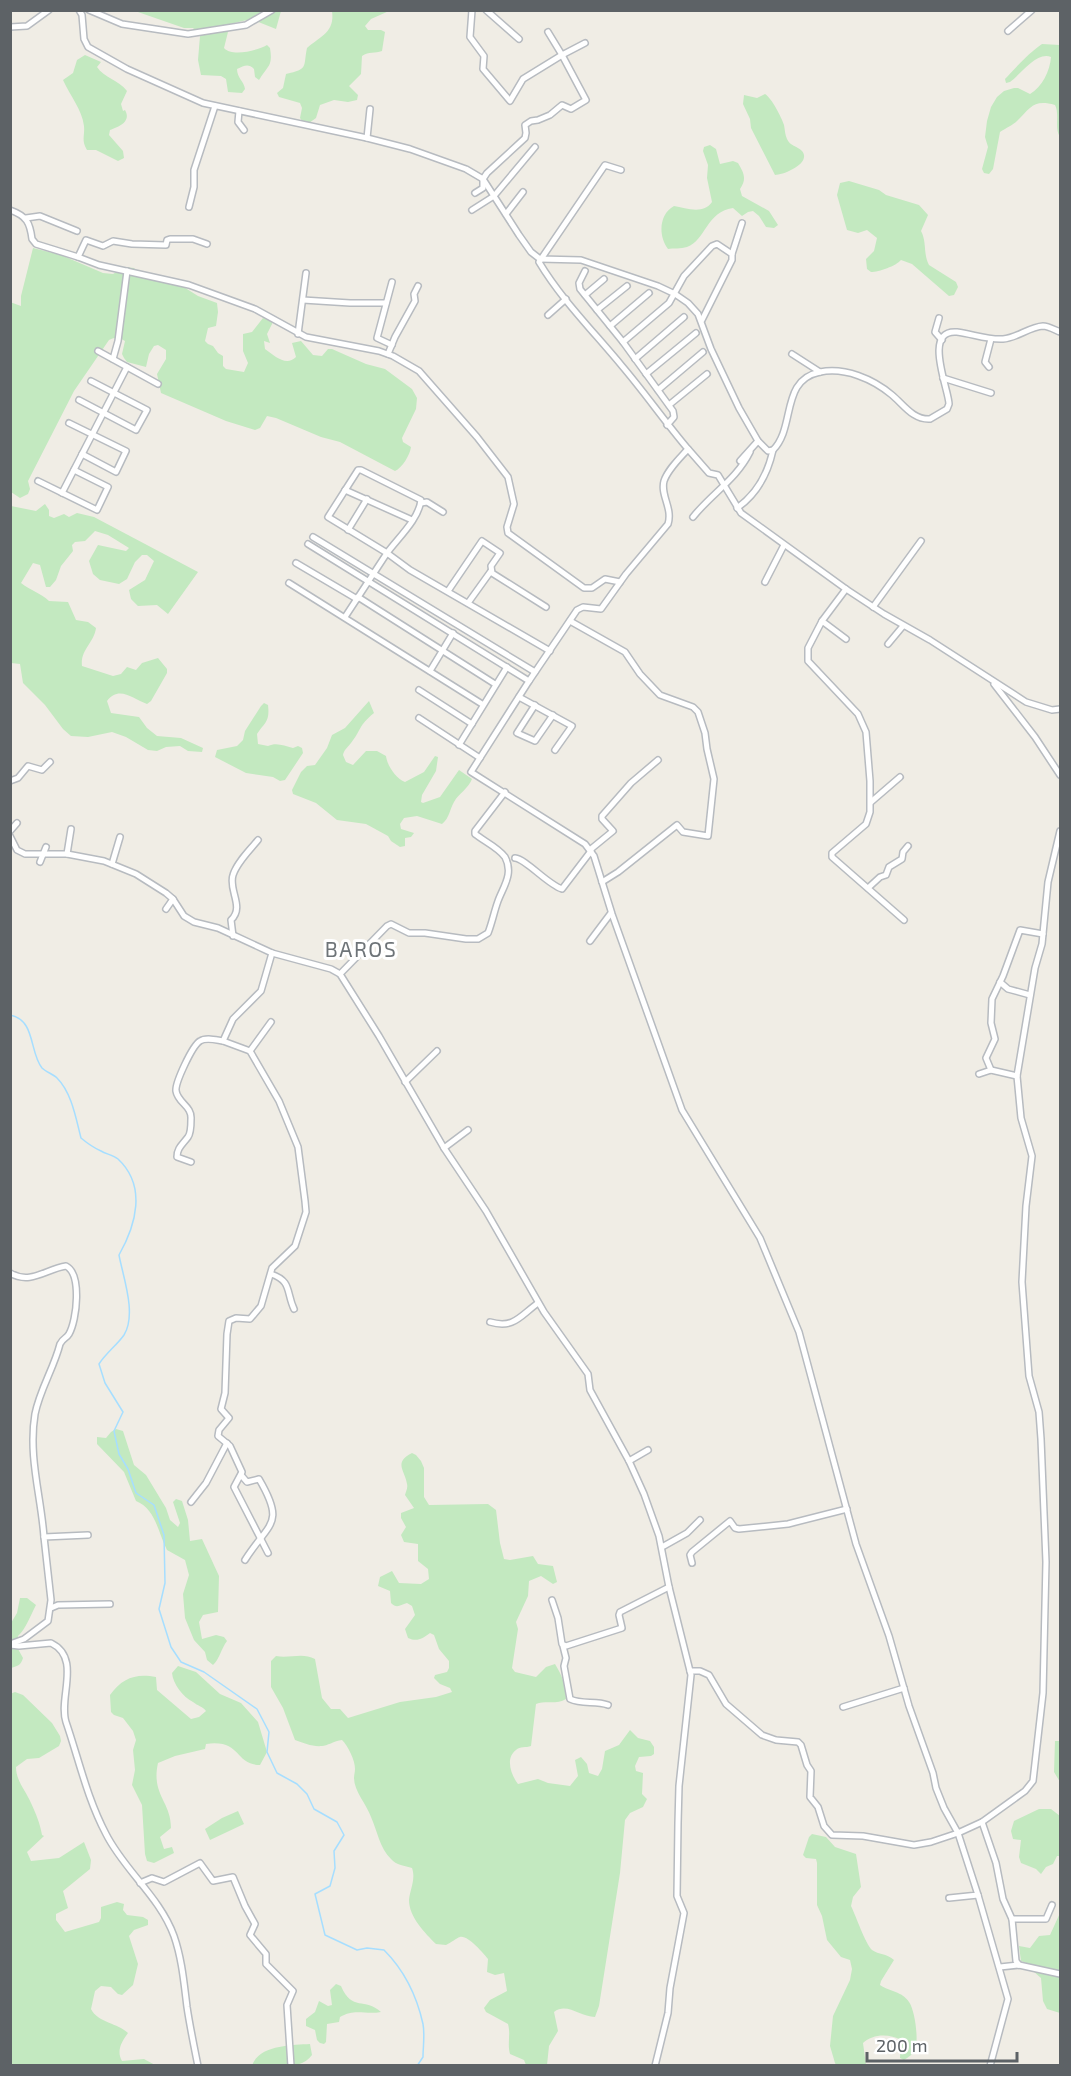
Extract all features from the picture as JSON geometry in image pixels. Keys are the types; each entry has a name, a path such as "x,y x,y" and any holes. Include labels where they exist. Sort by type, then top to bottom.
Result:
{"street":[{"path":"10,27 27,26 49,10"},
{"path":"79,10 83,22 84,39 91,50 127,69 214,106 368,138 441,159 466,169 483,179 531,252 540,259 581,260 675,294 688,303 702,320 719,367 739,408 764,449 773,450"},
{"path":"89,10 122,24 188,34 214,28 240,27 272,10"},
{"path":"472,10 470,37 484,56 483,69 510,101 524,79 585,43"},
{"path":"486,10 519,39"},
{"path":"1008,31 1032,10"},
{"path":"475,193 483,188 483,179 525,138 525,125 543,118 562,105 571,109 586,101 548,32"},
{"path":"189,207 194,187 194,170 214,106"},
{"path":"368,138 370,109"},
{"path":"239,111 238,122 244,130"},
{"path":"472,210 494,196 535,147"},
{"path":"621,171 605,165 540,259 540,263 667,425 709,473 718,475 737,508 748,519 846,589 903,626 930,640 991,681 1039,708 1060,709"},
{"path":"506,214 523,192"},
{"path":"10,210 26,218 40,216 77,231"},
{"path":"26,218 31,228 33,242 99,265 189,285 255,309 298,334 317,341 346,344 388,354 419,371 477,437 508,477 514,504 507,527 508,533 584,588 592,588 604,579 620,582"},
{"path":"702,320 732,260 742,223"},
{"path":"78,257 86,240 103,246 113,241 166,245 167,240 170,239 193,239 207,244"},
{"path":"623,342 665,307 684,276 712,246 717,244 732,254"},
{"path":"113,359 118,341 127,271"},
{"path":"585,272 579,285 585,295 623,342 675,414 667,425"},
{"path":"298,334 306,273"},
{"path":"585,295 604,279"},
{"path":"392,282 376,338 392,345"},
{"path":"388,354 415,301 414,294 418,286"},
{"path":"597,310 627,286"},
{"path":"610,326 649,293"},
{"path":"548,315 566,299"},
{"path":"303,300 386,303"},
{"path":"635,359 684,317"},
{"path":"939,318 935,332 942,339"},
{"path":"737,508 755,491 764,477 773,450 783,437 795,388 804,379 820,372 830,371 848,373 871,380 891,393 915,416 930,419 947,409 949,404 939,360 942,339 949,333 1006,339 1043,326 1060,332"},
{"path":"646,374 696,333"},
{"path":"989,368 985,362 991,339"},
{"path":"98,351 158,384"},
{"path":"658,390 703,352"},
{"path":"792,354 820,372"},
{"path":"62,493 127,367"},
{"path":"669,405 707,374"},
{"path":"942,378 991,393"},
{"path":"79,400 136,429 147,410 90,381"},
{"path":"69,423 126,452 116,472 82,454"},
{"path":"693,517 702,505 725,486 758,441"},
{"path":"688,449 663,483 670,517 668,524 601,609 583,607 577,610 471,772 591,850 611,913 682,1110 760,1238 782,1288 804,1348 856,1544 889,1636 936,1788 958,1833 1000,1967 1008,2000 990,2066"},
{"path":"740,461 750,452"},
{"path":"38,481 97,510 108,487 74,470"},
{"path":"328,518 358,470 420,498 421,503 412,520 373,572 345,617"},
{"path":"345,490 412,520"},
{"path":"348,530 367,499"},
{"path":"421,503 427,502 444,512"},
{"path":"321,514 550,651"},
{"path":"313,537 535,672"},
{"path":"448,591 482,541 500,553 491,566 491,571 468,603"},
{"path":"873,607 921,541"},
{"path":"308,544 529,681"},
{"path":"765,582 784,545"},
{"path":"296,563 495,684"},
{"path":"491,571 546,607"},
{"path":"289,583 483,704"},
{"path":"846,589 822,621 808,648 808,661 858,714 865,726 871,802 866,824 832,855 833,860 904,920"},
{"path":"570,621 625,652 640,674 660,695 696,710 701,717 714,773 708,836 683,832 677,825 621,870 602,882"},
{"path":"822,621 846,639"},
{"path":"888,644 903,626"},
{"path":"430,670 453,633"},
{"path":"459,745 507,667"},
{"path":"991,681 1035,737 1060,775"},
{"path":"419,690 472,724"},
{"path":"519,697 572,726 555,750"},
{"path":"535,705 518,733 535,741 553,715"},
{"path":"419,718 480,758"},
{"path":"515,858 522,860 534,871 562,889 591,850 613,831 602,816 629,786 658,760"},
{"path":"10,781 18,778 28,766 40,770 50,762"},
{"path":"871,802 900,777"},
{"path":"340,974 391,924 409,933 466,939 478,939 488,933 498,901 506,886 508,866 504,856 475,834 475,831 505,792"},
{"path":"10,831 17,823"},
{"path":"67,854 71,829"},
{"path":"690,1671 700,1671 709,1675 726,1704 762,1735 776,1740 798,1742 801,1745 807,1765 812,1771 810,1797 818,1807 829,1833 920,1845 958,1833 982,1822 1025,1791 1033,1780 1043,1694 1046,1562 1039,1412 1029,1377 1022,1282 1026,1206 1032,1156 1020,1118 1017,1076 1030,995 1043,934 1048,882 1060,831"},
{"path":"10,836 17,850 32,857 44,854 67,854 98,859 112,864 144,879 173,898 188,919 218,928 272,953 331,969 340,974 444,1148 486,1211 538,1303 588,1374 593,1397 629,1461 644,1494 662,1547 669,1587 690,1671 678,1823 677,1896 684,1913 670,1988 668,2013 655,2066"},
{"path":"112,864 120,837"},
{"path":"233,936 231,920 235,917 237,908 231,882 233,873 258,840"},
{"path":"868,888 887,874 889,867 902,859 903,852 908,846"},
{"path":"40,862 46,847"},
{"path":"119,877 122,869"},
{"path":"166,909 173,898"},
{"path":"590,941 611,913"},
{"path":"991,1070 986,1058 995,1039 991,1023 992,999 1020,930 1043,934"},
{"path":"223,1041 233,1019 261,991 272,953"},
{"path":"1000,982 1008,989 1030,995"},
{"path":"250,1051 271,1022"},
{"path":"191,1162 177,1157 181,1144 190,1134 189,1109 177,1095 177,1086 191,1052 198,1042 204,1039 223,1041 250,1051 279,1101 298,1147 306,1212 295,1246 274,1265 258,1312 250,1319 236,1318 228,1324 226,1380 221,1409 229,1420 218,1434 227,1443 242,1472 241,1475 247,1482 259,1479 273,1508 272,1525 260,1537 245,1560"},
{"path":"405,1082 437,1051"},
{"path":"979,1074 991,1070 1017,1076"},
{"path":"444,1148 468,1130"},
{"path":"10,1273 17,1277 32,1277 66,1266 72,1271 76,1282 73,1324 69,1335 62,1339 35,1415 32,1450 42,1505 51,1608 45,1626 10,1645"},
{"path":"271,1274 286,1283 294,1309"},
{"path":"490,1322 506,1325 512,1323 538,1303"},
{"path":"191,1502 206,1483 227,1443"},
{"path":"629,1461 648,1450"},
{"path":"241,1475 234,1487 268,1553"},
{"path":"692,1563 690,1555 692,1552 730,1521 735,1528 740,1529 769,1527 848,1509"},
{"path":"662,1547 687,1533 700,1520"},
{"path":"44,1538 88,1535"},
{"path":"563,1646 622,1628 620,1612 669,1587"},
{"path":"552,1600 566,1658 564,1666 570,1699 608,1705"},
{"path":"51,1608 58,1605 110,1604"},
{"path":"10,1645 25,1646 46,1642 60,1649 66,1665 68,1680 63,1706 64,1718 85,1785 105,1834 164,1915 173,1934 181,1959 191,2035 198,2066"},
{"path":"843,1707 904,1688"},
{"path":"982,1822 996,1863 1003,1899 1012,1919 1016,1961 1019,1965"},
{"path":"140,1883 152,1878 164,1882 200,1863 213,1881 233,1877 255,1924 250,1935 266,1954 266,1964 293,1991 287,2005 291,2066"},
{"path":"949,1898 978,1895"},
{"path":"1012,1919 1046,1919 1052,1905"},
{"path":"1000,1967 1019,1965 1060,1974"}],"green space":[{"path":"135,11 281,11 276,29 251,19 230,24 224,48 228,51 244,52 267,45 270,48 270,63 259,80 250,66 237,69 245,89 242,93 228,92 226,79 221,76 201,75 198,60 200,36 193,28 184,28"},
{"path":"332,11 389,11 371,19 365,26 368,30 385,32 382,51 362,56 361,74 349,86 358,95 357,100 348,102 334,100 320,105 316,118 309,123 303,122 300,118 302,108 300,103 279,97 277,93 283,88 286,74 302,69 304,66 307,48 329,29"},
{"path":"1042,44 1060,45 1060,137 1057,130 1055,105 1037,104 1000,132 993,169 989,174 984,173 982,169 988,147 985,137 991,107 1004,91 1018,88 1030,94 1042,83 1051,57 1040,57 1035,60 1010,82 1006,83 1005,79"},
{"path":"85,55 101,62 97,67 100,71 127,91 121,104 127,118 110,130 109,135 123,151 124,158 118,161 96,150 87,150 84,143 81,114 63,80 73,73 77,60"},
{"path":"765,94 781,118 788,141 804,155 796,168 775,175 751,128 750,119 743,104 744,95 757,98"},
{"path":"710,145 716,149 720,164 733,161 738,163 744,176 740,189 742,196 769,211 778,225 774,228 766,227 753,211 742,216 733,208 717,215 693,243 685,248 668,249 662,232 665,214 674,206 699,210 712,202 707,178 708,165 703,151 704,147"},
{"path":"849,181 919,205 928,215 921,231 927,261 929,265 956,282 958,287 954,295 949,296 912,264 901,260 878,271 871,272 867,269 866,259 874,251 877,238 867,230 858,233 847,230 837,195 840,183"},
{"path":"33,248 61,255 103,273 113,274 125,267 134,268 143,278 161,276 171,279 198,296 217,303 216,326 208,328 205,341 223,356 223,366 226,369 244,372 248,363 243,351 243,334 252,332 263,318 273,322 267,334 270,343 264,341 265,349 284,361 296,357 292,343 301,341 313,355 322,356 328,349 332,349 366,364 385,369 412,389 417,398 416,409 402,438 403,442 411,447 407,457 395,471 340,442 321,437 276,418 267,416 260,428 255,430 226,421 161,393 157,374 166,359 166,350 158,345 154,346 149,354 146,367 127,362 122,354 125,341 115,338 109,340 74,391 28,481 30,489 28,494 20,498 11,492 10,302 21,306 21,296"},
{"path":"45,504 49,510 49,516 54,518 64,514 69,517 77,513 94,517 198,572 168,614 157,605 138,606 131,599 129,590 145,580 154,561 147,555 142,555 135,562 127,579 119,584 100,580 93,574 89,561 98,545 126,551 129,548 108,535 95,531 85,541 75,542 72,545 73,551 61,566 56,580 50,587 46,587 40,565 33,563 21,583 49,601 68,602 76,620 88,622 96,628 83,655 82,666 113,676 121,674 127,667 136,670 142,663 158,658 167,669 167,673 151,701 147,704 126,695 116,694 107,701 111,713 139,717 157,736 181,738 203,748 202,752 188,751 180,746 166,747 157,751 148,750 112,732 88,737 71,736 23,683 20,664 11,663 11,506 36,511"},
{"path":"369,701 374,713 344,752 346,762 353,765 366,751 377,751 386,756 392,771 405,782 424,772 435,756 438,757 436,771 422,795 421,802 423,803 440,797 459,770 472,779 452,805 442,824 417,816 404,818 400,824 401,829 414,833 411,837 405,838 405,846 400,847 388,836 366,824 337,820 316,803 293,794 292,790 301,772 307,766 315,765 327,748 332,735 345,728"},
{"path":"264,703 268,705 268,715 257,734 258,744 302,748 303,753 285,780 280,781 273,777 246,773 215,757 217,750 237,746 243,740 245,731"},
{"path":"116,1429 123,1431 134,1465 146,1475 166,1508 170,1520 178,1527 180,1523 173,1502 176,1499 182,1501 188,1520 190,1541 202,1539 219,1576 218,1612 203,1615 199,1622 202,1639 216,1635 224,1637 227,1641 213,1665 194,1640 185,1618 183,1594 189,1575 185,1560 167,1550 156,1522 148,1510 136,1501 124,1472 97,1444 97,1437 106,1438"},
{"path":"412,1453 421,1461 424,1468 424,1497 429,1505 488,1504 496,1510 504,1559 533,1556 538,1564 553,1566 557,1582 553,1584 541,1576 529,1581 528,1596 516,1622 518,1629 512,1668 515,1672 536,1677 546,1667 555,1664 563,1681 566,1699 559,1702 536,1704 531,1746 518,1749 511,1757 511,1771 518,1784 538,1779 570,1786 578,1776 575,1760 581,1757 587,1764 589,1773 598,1776 602,1769 605,1751 619,1745 630,1730 638,1738 650,1741 654,1747 654,1754 639,1757 635,1766 636,1771 643,1773 642,1794 647,1799 643,1807 630,1813 625,1820 620,1873 599,2006 595,2017 569,2009 559,2009 554,2012 558,2031 549,2046 547,2065 526,2065 524,2060 510,2054 508,2024 486,2012 484,2008 490,2000 507,1991 504,1973 495,1975 487,1972 488,1959 475,1945 463,1937 446,1945 436,1944 415,1918 409,1900 413,1880 412,1868 395,1863 384,1850 369,1812 356,1788 354,1762 342,1740 319,1746 295,1740 283,1708 271,1687 271,1661 276,1656 300,1656 315,1659 322,1698 331,1709 340,1709 348,1718 400,1702 436,1697 452,1692 450,1688 440,1684 434,1678 435,1675 447,1672 449,1661 439,1649 434,1635 430,1633 417,1640 408,1638 405,1629 415,1615 412,1606 407,1603 399,1606 393,1605 390,1591 378,1586 380,1577 392,1571 399,1583 421,1584 429,1579 428,1569 418,1561 418,1544 404,1542 401,1535 406,1527 401,1513 414,1508 405,1495 407,1485 402,1467 403,1460"},
{"path":"20,1598 27,1598 36,1605 18,1636 18,1649 23,1658 19,1665 11,1668 11,1623 17,1613"},
{"path":"178,1666 196,1672 220,1694 241,1703 258,1722 267,1752 260,1765 252,1764 226,1745 206,1744 205,1749 175,1756 158,1763 157,1783 168,1811 171,1828 160,1837 164,1849 172,1847 174,1853 154,1863 147,1861 145,1854 142,1805 132,1785 135,1770 133,1750 136,1740 133,1731 123,1718 111,1712 110,1695 119,1684 130,1678 156,1677 157,1690 191,1719 199,1717 206,1711 186,1697 174,1681 172,1673"},
{"path":"15,1692 23,1695 52,1723 61,1741 59,1746 39,1758 27,1759 16,1767 19,1781 33,1807 44,1836 27,1852 31,1861 59,1858 84,1842 91,1860 90,1869 63,1891 68,1908 56,1914 56,1920 65,1932 99,1922 101,1907 117,1902 124,1904 123,1910 127,1915 148,1920 148,1925 134,1930 129,1936 138,1964 133,1985 122,1995 111,1987 101,1986 95,1991 91,2009 98,2017 128,2033 120,2050 122,2061 144,2059 155,2065 11,2065 10,1694"},
{"path":"1055,1741 1060,1741 1060,1782 1054,1772"},
{"path":"1039,1809 1051,1809 1060,1816 1060,1856 1057,1856 1053,1864 1046,1867 1041,1874 1036,1869 1021,1863 1019,1857 1021,1840 1013,1839 1011,1831 1014,1821"},
{"path":"238,1811 244,1824 210,1840 205,1829"},
{"path":"812,1834 826,1837 835,1847 856,1854 861,1887 853,1897 851,1906 869,1947 894,1960 880,1985 903,1996 909,2002 915,2018 915,2050 904,2060 900,2058 901,2040 891,2036 881,2036 863,2043 866,2065 836,2065 835,2063 830,2046 833,2016 850,1980 852,1969 850,1960 841,1957 827,1940 817,1905 816,1859 806,1858 803,1855"},
{"path":"1060,1913 1060,2013 1047,2009 1043,2001 1041,1978 1033,1971 1032,1965 1021,1961 1019,1946 1030,1948 1039,1936 1050,1935"},
{"path":"336,1984 341,1986 345,1994 354,2002 370,2005 381,2012 345,2014 340,2017 339,2022 327,2024 324,2044 317,2040 315,2030 306,2026 306,2019 315,2012 319,2001 328,2006 332,2005 330,1990"},
{"path":"310,2044 312,2055 300,2064 252,2066 255,2059 268,2050 276,2047"}],"waterway":[{"path":"10,1015 24,1023 42,1068 62,1084 73,1106 81,1138 118,1159 133,1181 136,1193 134,1219 119,1255 128,1295 128,1326 121,1339 99,1364 105,1383 123,1412 114,1431 119,1454 128,1469 136,1493 154,1505 164,1535 165,1583 159,1609 171,1647 181,1662 204,1672 257,1709 269,1732 267,1752 277,1773 297,1784 307,1794 314,1809 337,1822 344,1835 334,1851 335,1868 330,1886 315,1894 325,1935 357,1950 367,1948 384,1950 398,1966 413,1994 423,2024 423,2057 417,2066"}],"district":[{"name":"BAROS","path":"361,950"}]}
